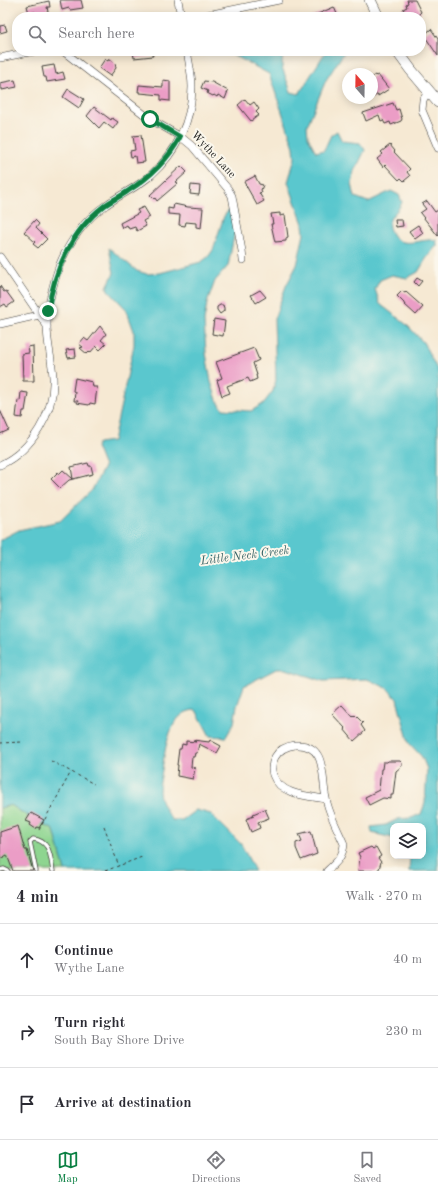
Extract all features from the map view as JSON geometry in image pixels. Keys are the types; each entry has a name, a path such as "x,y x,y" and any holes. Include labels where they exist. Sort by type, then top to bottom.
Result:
{"street":[{"path":"178,0 180,12"},
{"path":"222,12 279,0"},
{"path":"370,0 376,12"},
{"path":"0,58 12,56"},
{"name":"Wythe Lane","path":"69,56 150,119 180,137 202,157 232,196 242,250 242,260"},
{"path":"0,465 15,456 29,444 40,426 50,404 53,379 47,326 48,311 52,291 64,256 91,217 100,209 151,175 174,149 187,119 191,102 192,80 188,56"},
{"path":"402,56 428,92 438,102"},
{"path":"428,92 423,100 422,110 438,148"},
{"path":"0,257 47,326"},
{"path":"0,324 40,315"},
{"path":"326,799 292,792 280,785 273,776 272,771 273,761 281,750 291,746 303,746 313,750 322,765 326,799 344,844 339,860 327,871"}],"lane":[{"path":"36,871 30,842 33,839 40,840 45,843 48,848 53,871"},
{"path":"0,870 8,871"}],"path":[{"path":"0,743 22,742"},
{"path":"51,761 94,784"},
{"path":"39,830 71,772"},
{"path":"104,826 119,866"},
{"path":"105,871 142,857"}],"green space":[{"path":"11,805 29,817 54,830 65,871 0,871 0,808"}],"water":[{"name":"Little Neck Creek","path":"235,56 283,56 282,67 291,92 299,94 323,56 342,56 326,80 307,126 308,137 316,152 324,150 331,135 337,131 342,141 360,143 365,150 355,171 352,184 355,197 368,202 391,191 399,195 402,202 391,217 389,224 392,234 396,239 401,241 412,242 436,240 437,245 418,272 407,278 392,275 380,280 375,289 380,304 407,325 423,342 438,371 438,871 409,871 410,859 426,859 426,823 390,823 398,819 411,818 421,814 425,803 427,769 422,757 409,743 397,699 387,688 367,679 323,681 286,669 276,669 244,686 237,706 234,723 226,737 210,736 196,710 187,712 180,717 174,724 167,743 159,787 162,803 172,820 182,820 196,810 211,814 241,844 255,871 65,871 54,830 29,817 11,805 0,808 0,540 19,530 60,521 92,490 104,467 96,447 98,443 113,441 134,345 134,331 126,309 108,290 107,287 114,273 109,248 137,271 147,274 160,273 201,262 208,257 213,250 224,216 229,210 234,212 236,226 228,266 215,281 207,303 204,321 206,353 211,382 217,400 223,409 251,411 263,404 273,391 276,380 274,319 286,286 297,265 304,234 303,224 288,182 295,158 294,147 269,74"},
{"path":"390,823 390,837 372,833 371,827"}],"building":[{"path":"60,0 81,0 83,8 70,10 69,8 62,10"},
{"path":"407,0 415,0 421,12 405,12 403,9 407,7 406,4 408,3"},
{"path":"49,1 50,7 47,7 48,12 29,12 27,6"},
{"path":"334,7 336,12 322,12"},
{"path":"5,25 7,31 0,33 0,26"},
{"path":"431,29 438,39 438,56 426,38 426,33"},
{"path":"134,56 153,56 134,58"},
{"path":"109,58 115,63 116,68 110,76 99,68 105,59 108,61"},
{"path":"54,65 56,74 63,72 65,79 47,82 46,77 44,77 42,67"},
{"path":"378,75 389,89 378,96 378,94"},
{"path":"15,80 17,87 2,90 2,88 0,88 0,83"},
{"path":"163,80 170,81 170,101 161,100 161,95 138,92 139,85 163,87"},
{"path":"204,81 212,82 228,91 225,99 218,95 217,97 214,95 213,96 207,93 208,91 201,88"},
{"path":"68,89 84,99 79,108 63,97"},
{"path":"245,99 250,105 254,102 259,109 256,112 259,115 251,121 238,105"},
{"path":"393,103 396,110 399,109 402,119 401,121 391,125 390,122 385,124 383,120 381,121 379,115 366,121 363,113"},
{"path":"94,107 111,120 112,118 118,122 113,129 104,122 99,128 87,116"},
{"path":"141,135 145,162 136,163 135,156 131,157 130,151 135,150 133,136"},
{"path":"390,145 395,151 394,152 410,169 407,172 410,176 404,181 401,178 399,180 385,165 383,167 377,159 383,154 381,152"},
{"path":"181,166 187,172 176,182 178,183 157,201 155,198 154,199 150,195"},
{"path":"255,176 259,184 263,185 261,190 262,192 259,193 264,201 257,205 244,182"},
{"path":"191,185 200,186 199,195 190,194"},
{"path":"427,201 435,212 438,210 438,236 420,213 426,209 422,204"},
{"path":"174,204 203,208 201,228 196,227 196,223 186,222 185,226 179,225 180,215 168,214 168,208 173,209"},
{"path":"144,207 150,217 143,221 146,226 137,231 135,227 129,229 127,225 122,228 120,223 139,213 137,210"},
{"path":"280,213 280,216 285,215 288,237 286,238 286,241 275,242 271,224 273,224 271,214"},
{"path":"35,220 39,224 36,228 47,239 38,248 33,244 35,242 24,232"},
{"path":"395,220 402,220 403,226 396,227"},
{"path":"418,225 423,233 415,239 409,231"},
{"path":"417,278 422,281 418,286 414,282"},
{"path":"0,286 4,292 6,291 14,302 7,307 5,304 0,307"},
{"path":"260,290 266,297 256,303 251,295"},
{"path":"402,291 405,293 406,292 423,307 416,315 397,296"},
{"path":"223,305 224,311 220,314 217,307"},
{"path":"214,319 225,321 223,336 212,334"},
{"path":"100,326 106,334 101,340 106,344 100,350 96,346 90,353 89,352 87,354 80,348 83,347 79,344 84,338 88,341"},
{"path":"33,346 34,381 23,381 22,354 29,353 28,347"},
{"path":"254,348 259,360 253,363 257,379 250,382 248,378 227,386 230,393 222,396 217,380 222,378 216,362"},
{"path":"75,349 76,357 68,358 66,350"},
{"path":"75,378 92,382 93,387 97,387 95,404 90,403 89,405 74,401 75,392 73,391"},
{"path":"21,392 28,393 25,411 23,411 22,418 16,417 18,400 20,401"},
{"path":"0,410 9,430 0,434"},
{"path":"88,463 89,466 91,466 93,474 73,479 71,467"},
{"path":"63,470 73,479 69,480 60,488 51,479 58,472 59,474"},
{"path":"342,705 353,717 355,715 363,723 361,725 365,731 354,741 344,729 345,728 332,714"},
{"path":"193,740 209,742 210,740 221,746 217,753 199,744 197,753 195,753 194,757 192,757 191,767 195,768 193,779 177,776 179,749 181,749 182,744 186,745 186,741 196,742"},
{"path":"400,761 402,763 402,766 396,771 393,795 391,795 391,799 383,798 369,805 365,797 379,790 383,762"},
{"path":"265,809 269,818 258,822 260,828 251,832 246,819"},
{"path":"31,813 44,820 39,828 37,827 36,829 30,825 31,823 26,821"},
{"path":"18,826 33,871 13,871 7,855 0,859 0,832"},
{"path":"311,831 317,854 301,860 296,848 296,843 302,841 299,834"},
{"path":"371,847 373,849 376,847 381,856 378,858 381,862 379,869 376,871 358,871 360,857 358,853"}],"route":[{"path":"48,311 60,265 64,256 84,225 106,204 127,192 151,175 174,149 180,137 150,119"}]}
